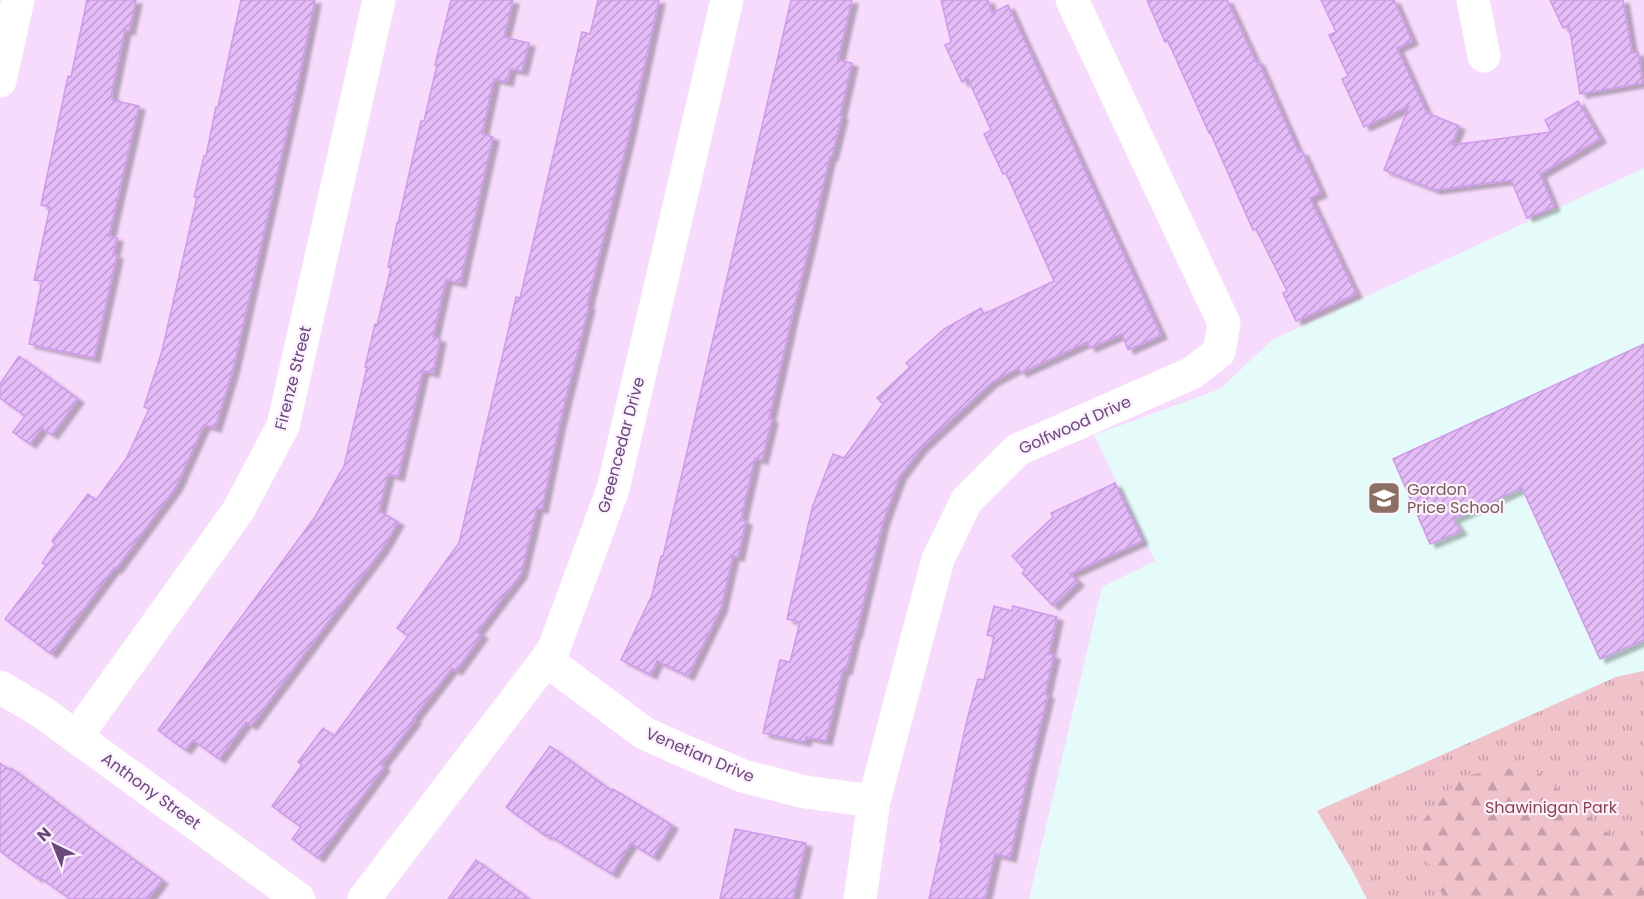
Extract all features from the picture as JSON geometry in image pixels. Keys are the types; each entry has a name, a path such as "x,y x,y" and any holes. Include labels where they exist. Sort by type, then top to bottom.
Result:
{"street":[{"path":"0,81 18,0"},
{"name":"Firenze Street","path":"76,737 238,511 284,426 379,0"},
{"name":"Greencedar Drive","path":"364,899 554,648 613,489 727,0"},
{"name":"Golfwood Drive","path":"860,899 874,801 938,560 968,501 1017,450 1192,373 1219,352 1224,323 1072,0"},
{"path":"1473,0 1484,56"},
{"name":"Venetian Drive","path":"546,660 644,734 694,756 743,776 784,787 874,801"},
{"name":"Anthony Street","path":"0,687 42,712 299,899"}],"shaded area":[{"path":"0,0 1644,0 1644,899 0,899"},
{"name":"Gordon Price School","path":"1644,168 1644,671 1616,677 1317,811 1367,899 1029,899 1102,587 1155,561 1094,435 1220,389 1272,340"}],"green space":[{"name":"Shawinigan Park","path":"1644,671 1644,899 1367,899 1317,811 1616,677"},
{"path":"1530,766 1614,838 1644,839 1644,899 1444,899 1415,830 1462,776"}],"building":[{"path":"87,0 136,0 129,31 125,30 111,96 113,96 112,100 139,106 109,236 117,238 113,255 117,255 94,358 29,344 42,281 34,280 50,207 41,205 68,76 71,77"},
{"path":"241,0 315,0 233,370 215,428 204,425 176,487 51,654 5,619 46,565 42,563 55,544 52,541 88,494 96,500 126,459 149,409 144,407 162,351 197,197 194,197 204,156 206,156 216,107 218,107"},
{"path":"451,0 513,0 504,37 529,43 522,71 510,69 507,82 494,79 482,134 493,137 460,283 446,280 433,337 440,339 433,373 423,371 398,477 388,474 379,511 398,522 383,548 251,726 246,722 219,759 193,740 185,750 158,730 315,517 344,466 375,324 377,325 391,268 388,267 397,223 421,121 424,121"},
{"path":"598,0 659,0 559,426 542,509 537,508 521,574 477,632 482,635 456,671 452,668 413,719 415,720 381,765 384,767 318,858 292,839 301,827 272,806 302,765 298,762 323,728 334,736 408,636 397,628 459,543 516,297 520,298 582,32 590,34"},
{"path":"791,0 852,0 838,60 852,63 840,115 842,116 832,156 830,156 794,308 762,460 755,458 741,520 746,521 738,557 733,556 721,608 688,676 657,661 651,675 621,660 652,595 661,556 663,556"},
{"path":"941,0 988,0 992,13 1008,5 1161,335 1128,350 1122,334 1090,348 1087,342 1021,373 1018,368 992,382 921,448 900,476 883,522 856,634 846,670 843,669 826,741 806,737 805,742 763,733 780,660 790,662 800,622 787,619 812,508 833,454 844,458 883,404 877,398 910,367 906,363 944,329 981,308 984,314 1054,281 1006,173 1003,174 984,134 991,130 968,79 962,82 945,45 951,42"},
{"path":"1147,0 1227,0 1256,62 1258,61 1299,153 1302,151 1321,193 1310,198 1356,294 1296,321 1283,293 1287,291 1256,229 1253,230 1210,132 1168,41 1165,42"},
{"path":"1321,0 1394,0 1412,41 1397,48 1427,113 1459,126 1452,145 1551,132 1545,120 1578,101 1600,139 1540,174 1554,207 1527,218 1511,180 1435,190 1384,170 1409,106 1364,127 1342,79 1348,76 1329,35 1336,32"},
{"path":"1550,0 1623,0 1632,53 1638,52 1643,83 1580,94 1569,25 1563,28"},
{"path":"1644,344 1644,640 1600,659 1522,488 1453,519 1461,531 1430,544 1393,459"},
{"path":"19,356 78,399 52,435 42,428 30,444 13,432 25,416 0,398 0,384"},
{"path":"1115,483 1142,541 1070,574 1078,582 1053,606 1022,573 1025,570 1012,556 1053,517 1051,513"},
{"path":"994,606 1012,611 1013,606 1057,617 1049,654 1054,655 1045,694 1048,695 1010,858 995,854 985,899 929,899 967,720 978,679 984,680 994,637 987,635"},
{"path":"550,746 612,791 613,789 672,825 653,857 631,843 612,874 547,834 546,836 506,807"},
{"path":"0,763 10,770 11,768 162,880 148,899 70,899 0,851"},
{"path":"735,829 806,843 793,899 720,899"},
{"path":"476,860 529,899 448,899"}],"place":[{"name":"Gordon Price School","path":"1384,498"}]}
